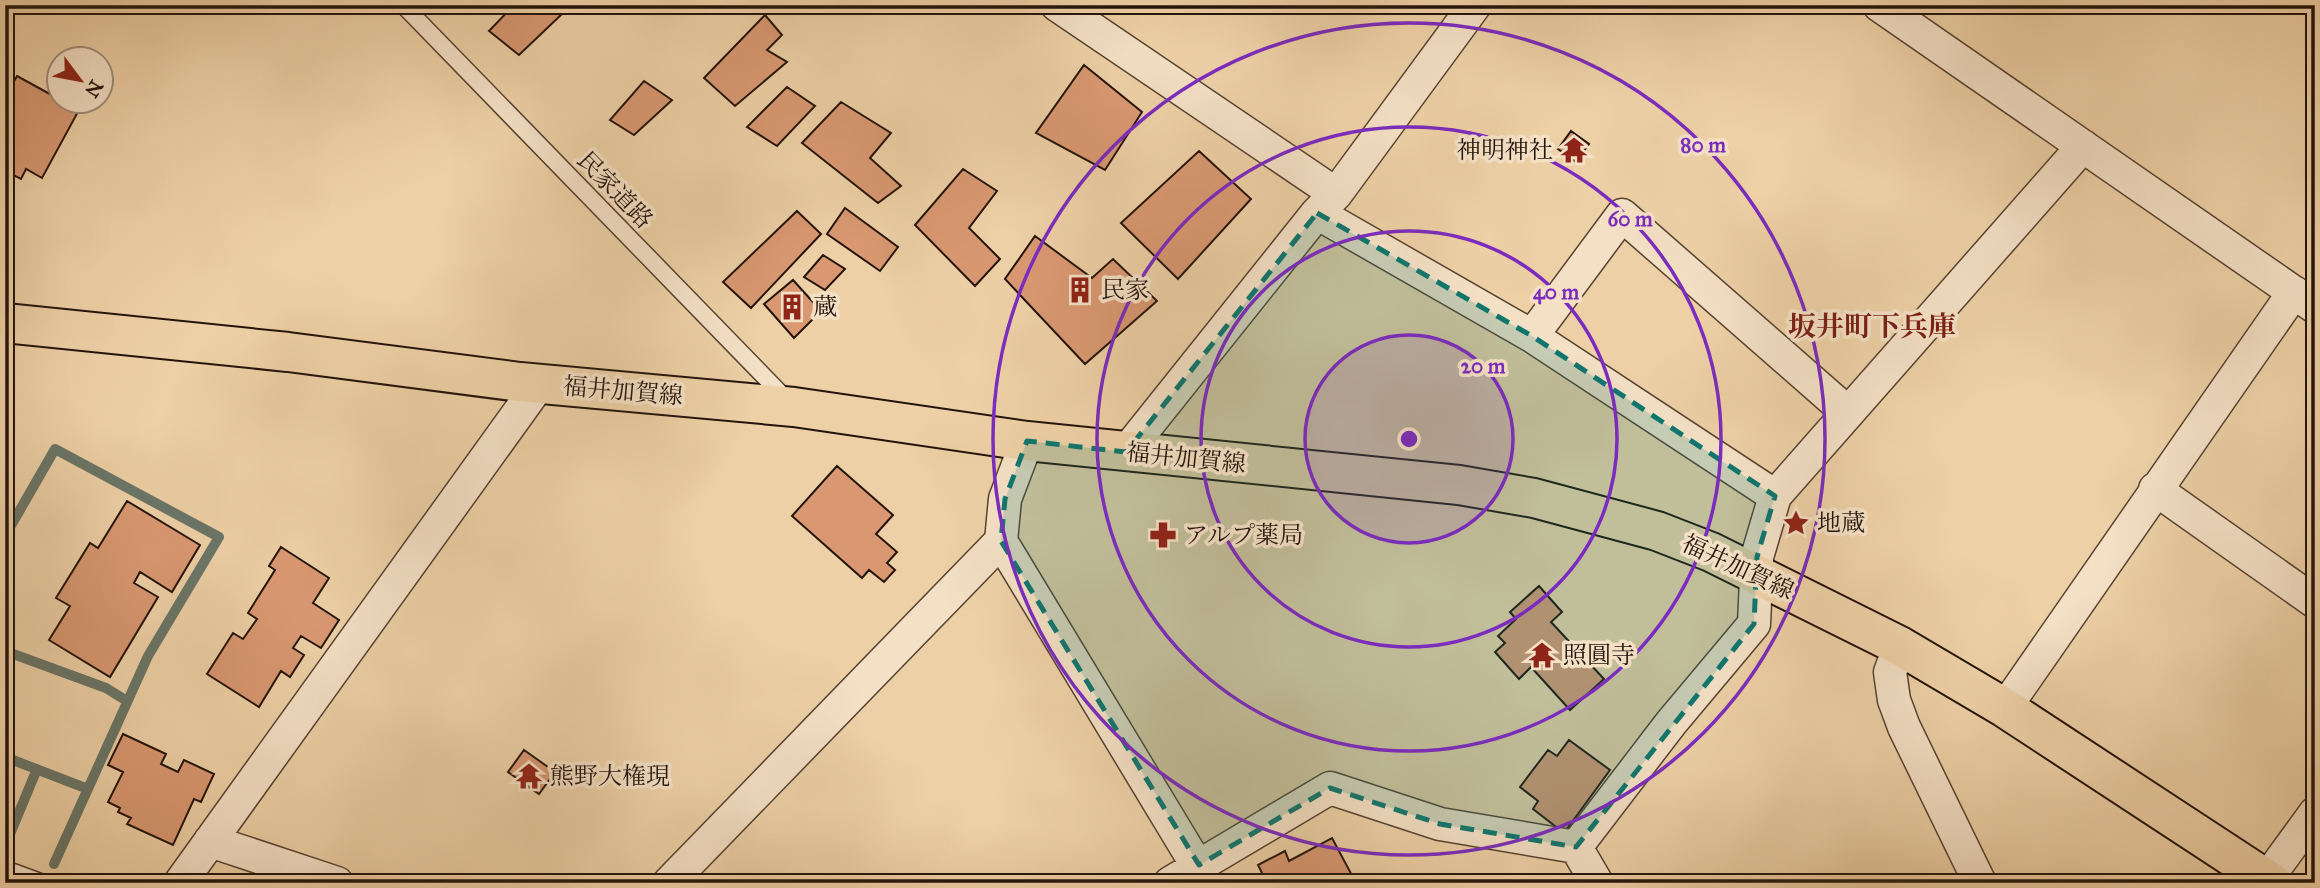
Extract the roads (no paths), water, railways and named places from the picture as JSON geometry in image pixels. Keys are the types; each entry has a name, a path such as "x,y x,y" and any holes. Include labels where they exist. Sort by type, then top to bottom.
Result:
{"main road":[{"name":"福井加賀線","path":"5,323 540,383 794,407 1027,441 1459,485 1534,498 1657,531 1756,573 1900,646 2006,708 2267,881"}],"street":[{"path":"1057,5 1326,203 1775,496"},
{"path":"1126,452 1326,203 1475,5"},
{"path":"1879,5 2304,299 2155,489 2006,708"},
{"path":"1576,847 1671,723 1754,624 1757,616 1756,573 1775,496 2083,146"},
{"path":"1532,336 1622,215 1847,412"},
{"path":"180,883 540,383"},
{"path":"1027,441 1005,499 1001,541 1203,874"},
{"path":"2155,489 2315,602"},
{"path":"669,883 1001,541"},
{"path":"1900,646 1890,672 1894,700 1904,727 1980,883"},
{"path":"1170,883 1203,874 1330,788 1440,824 1576,847"},
{"path":"2267,881 2315,813"},
{"path":"210,841 337,883"},
{"path":"1576,847 1597,883"}],"lane":[{"name":"民家道路","path":"402,5 794,407"},
{"path":"5,869 43,883"}],"waterway":[{"path":"5,536 55,449 219,537 148,656 54,864"},
{"path":"5,651 106,688 127,701"},
{"path":"5,757 88,789"},
{"path":"5,846 37,769"}],"place":[{"name":"神明神社","path":"1574,150"},
{"name":"民家","path":"1080,290"},
{"name":"蔵","path":"792,307"},
{"name":"地蔵","path":"1796,523"},
{"name":"アルプ薬局","path":"1163,535"},
{"name":"照圓寺","path":"1542,655"},
{"name":"熊野大権現","path":"529,776"}],"district":[{"name":"坂井町下兵庫","path":"1872,326"}]}
